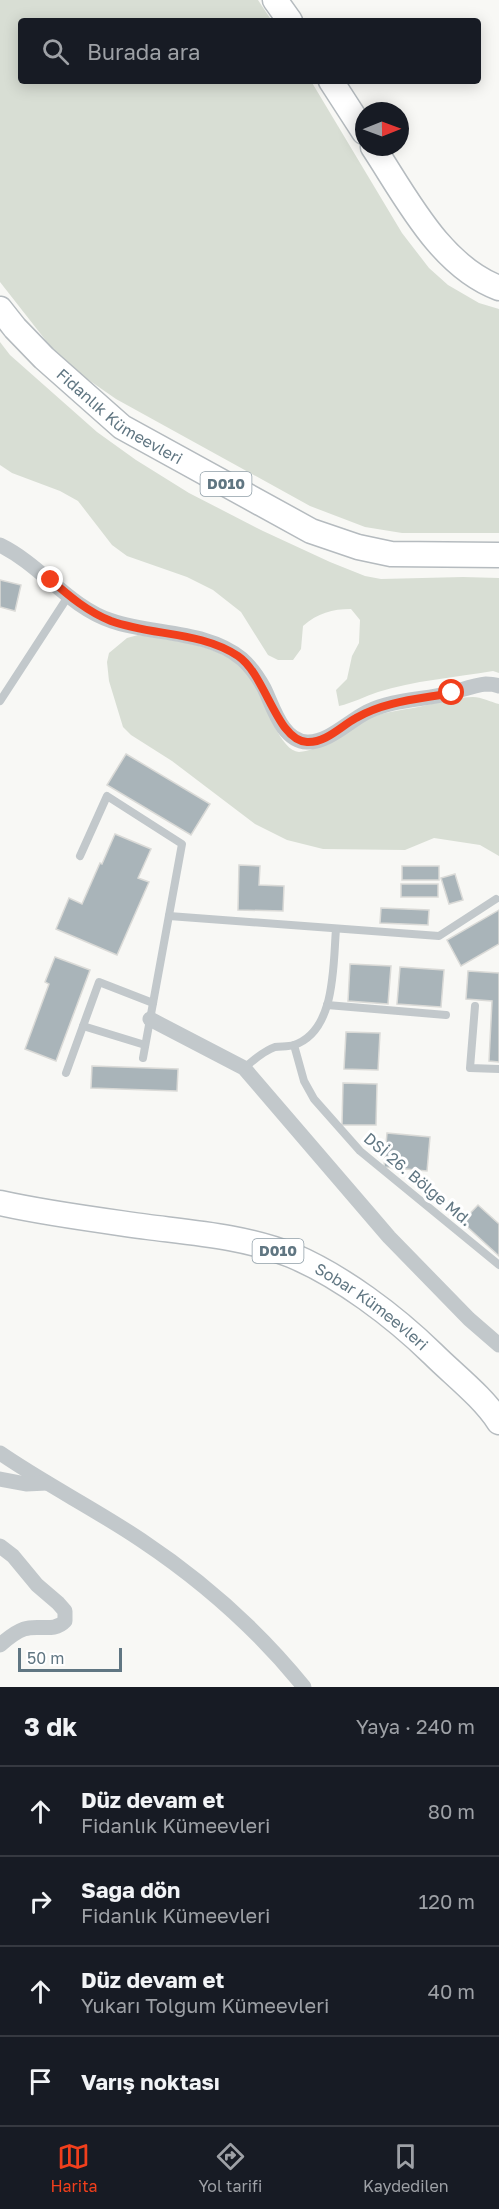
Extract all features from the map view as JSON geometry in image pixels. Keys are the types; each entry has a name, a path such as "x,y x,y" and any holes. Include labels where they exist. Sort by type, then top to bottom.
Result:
{"main road":[{"path":"275,0 288,18"},
{"path":"333,84 355,118"},
{"path":"380,156 425,224 447,251 483,282 499,288"},
{"name":"Fidanlık Kümeevleri","path":"0,309 44,358 122,427 311,531 358,547 391,554 499,555"},
{"name":"Sobar Kümeevleri","path":"0,1203 47,1213 211,1234 255,1244 292,1256 331,1276 377,1306 423,1344 499,1422"}],"street":[{"path":"0,545 27,562 96,614 111,621 200,640 240,658 250,667 263,686 281,724 300,741 318,740 333,734 355,718 382,705 452,693 484,684 499,686"},
{"path":"150,1018 244,1068 389,1238 469,1318 499,1344"},
{"path":"0,1453 142,1541 193,1579 256,1632 304,1687"},
{"path":"0,1479 26,1484 47,1483"},
{"path":"0,1546 13,1556 37,1585 65,1611 65,1621 53,1628 26,1628 16,1632 0,1645"}],"lane":[{"path":"0,701 69,595"},
{"path":"80,856 107,796 182,844 143,1058"},
{"path":"169,916 439,936 496,899"},
{"path":"244,1068 262,1054 276,1047 294,1045 310,1036 323,1020 327,1005 336,928"},
{"path":"66,1073 99,982 153,1003"},
{"path":"327,1005 446,1015"},
{"path":"475,1006 470,1068 499,1070"},
{"path":"83,1026 146,1044"},
{"name":"DSİ 26. Bölge Md.","path":"294,1045 304,1081 314,1099 360,1151 499,1265"}],"shaded area":[{"path":"0,0 258,0 270,18 18,18 18,84 313,84 402,233 429,268 448,285 479,303 499,309 499,533 402,533 365,527 310,506 116,399 70,367 47,342 0,282"},
{"path":"0,342 10,355 97,432 189,493 263,531 365,576 381,579 499,578 499,673 493,671 405,685 339,706 336,690 347,679 352,656 359,643 360,620 351,609 338,610 314,618 303,626 301,649 293,660 278,660 268,655 241,612 213,590 187,577 127,556 112,545 78,501 60,491 12,473 0,465"},
{"path":"138,635 182,642 212,650 237,664 253,682 284,742 291,749 299,752 315,748 365,720 388,713 467,697 499,704 499,856 480,845 434,838 405,850 323,849 287,840 255,824 123,727 109,681 107,662 109,653 127,638"}],"building":[{"path":"0,580 21,585 15,611 0,607"},
{"path":"126,754 210,804 191,835 107,785"},
{"path":"115,834 151,849 138,878 149,882 117,955 56,929 69,898 82,904"},
{"path":"239,865 260,866 259,885 284,886 283,911 238,910"},
{"path":"402,866 439,866 439,880 402,880"},
{"path":"455,874 463,900 449,904 441,878"},
{"path":"401,884 438,884 438,897 401,897"},
{"path":"381,908 429,910 428,925 380,923"},
{"path":"499,910 499,944 461,966 447,940"},
{"path":"55,957 90,970 56,1061 25,1049 49,984 45,982"},
{"path":"350,964 391,966 388,1004 348,1001"},
{"path":"400,967 444,970 441,1007 397,1004"},
{"path":"468,971 499,973 499,1062 489,1061 492,1001 466,999"},
{"path":"346,1032 380,1033 378,1070 344,1069"},
{"path":"92,1066 178,1069 177,1091 91,1088"},
{"path":"343,1083 377,1084 376,1125 342,1125"},
{"path":"387,1133 430,1137 427,1171 384,1167"},
{"path":"478,1205 499,1224 499,1256 462,1222"}],"route":[{"path":"51,580 80,604 111,621 200,640 240,658 250,667 263,686 281,724 300,741 318,740 333,734 355,718 382,705 452,693"}]}
